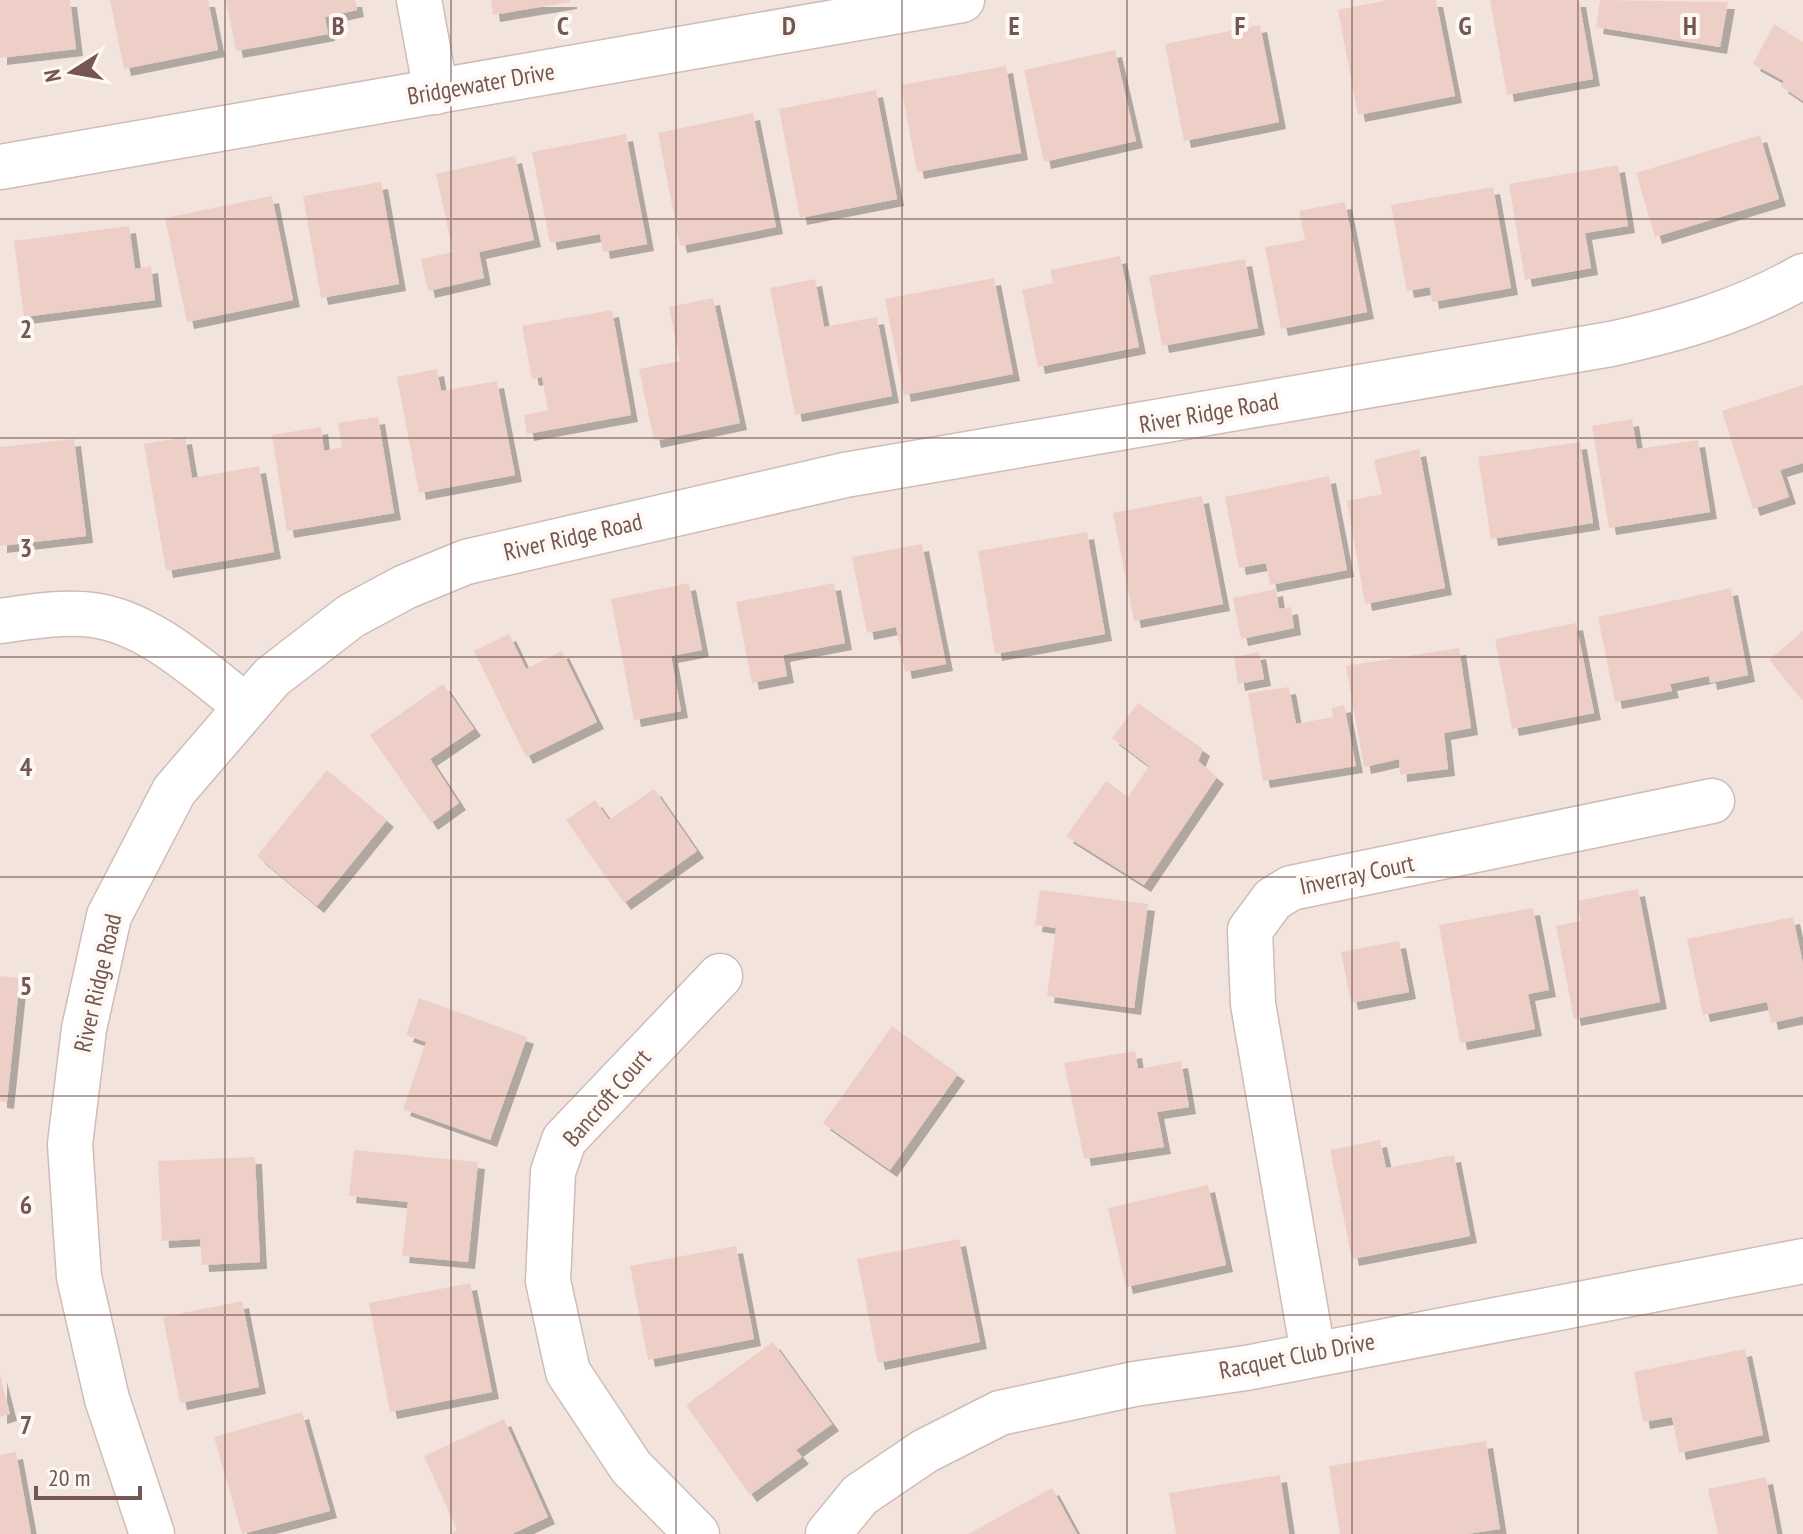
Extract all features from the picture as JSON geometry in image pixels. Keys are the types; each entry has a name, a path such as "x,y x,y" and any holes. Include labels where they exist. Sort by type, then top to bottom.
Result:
{"street":[{"path":"419,0 436,92"},
{"name":"Bridgewater Drive","path":"0,167 436,92 841,11 962,0"},
{"name":"River Ridge Road","path":"152,1534 107,1399 79,1277 71,1130 84,1029 109,916 174,791 272,677 351,616 405,587 466,562 845,475 1611,344 1698,324 1749,305 1803,276"},
{"path":"0,621 93,615 126,625 170,648 246,706"},
{"name":"Inverray Court","path":"1313,1353 1253,1004 1250,930 1273,899 1291,888 1712,801"},
{"name":"Bancroft Court","path":"697,1534 631,1467 568,1372 548,1281 551,1203 553,1172 564,1140 720,976"},
{"name":"Racquet Club Drive","path":"828,1534 860,1495 925,1451 1000,1413 1134,1384 1246,1368 1803,1261"}],"shaded area":[{"path":"0,0 1803,0 1803,1534 0,1534"}],"building":[{"path":"0,0 70,0 76,49 0,58"},
{"path":"110,0 208,0 218,50 124,69"},
{"path":"226,0 355,0 357,10 325,17 328,34 236,51"},
{"path":"491,0 570,0 570,2 493,15"},
{"path":"1388,0 1436,0 1455,96 1358,115 1338,10"},
{"path":"1490,0 1579,0 1593,79 1507,95"},
{"path":"1600,0 1728,2 1720,47 1596,27"},
{"path":"1774,24 1803,42 1803,101 1781,86 1784,81 1753,64"},
{"path":"1260,25 1279,122 1184,141 1165,44"},
{"path":"1115,50 1136,141 1044,162 1024,70"},
{"path":"1006,66 1021,153 917,172 901,85"},
{"path":"876,90 897,199 800,218 779,109"},
{"path":"753,113 776,227 680,246 658,133"},
{"path":"626,134 647,244 603,252 600,234 550,243 532,152"},
{"path":"1760,135 1779,199 1655,237 1636,173"},
{"path":"515,156 534,240 479,252 484,278 428,291 421,259 453,252 436,174"},
{"path":"1618,165 1628,226 1585,233 1591,268 1525,280 1509,184"},
{"path":"381,182 399,284 321,298 303,196"},
{"path":"1493,187 1511,288 1432,302 1430,287 1407,291 1391,205"},
{"path":"272,196 293,300 187,322 165,218"},
{"path":"1345,202 1367,312 1281,329 1265,247 1305,240 1299,211"},
{"path":"129,226 135,269 151,266 155,300 24,317 14,241"},
{"path":"1120,256 1139,347 1038,367 1022,290 1053,283 1050,270"},
{"path":"1245,259 1258,328 1162,346 1149,276"},
{"path":"994,278 1013,374 904,395 885,299"},
{"path":"815,279 824,327 877,317 892,396 795,415 770,288"},
{"path":"713,298 740,423 654,441 639,369 680,361 669,307"},
{"path":"612,310 631,415 527,434 524,415 548,410 542,377 532,379 522,326"},
{"path":"437,369 441,391 497,381 515,475 419,493 397,377"},
{"path":"1803,385 1803,463 1780,470 1789,497 1753,509 1722,411"},
{"path":"378,417 394,513 287,531 272,435 321,427 324,451 342,447 338,423"},
{"path":"1632,419 1637,449 1698,440 1710,512 1609,528 1592,426"},
{"path":"185,437 192,478 259,466 274,552 166,571 144,444"},
{"path":"74,439 86,536 0,546 0,447"},
{"path":"1580,442 1593,523 1491,539 1478,457"},
{"path":"1419,449 1445,588 1365,604 1347,501 1382,494 1374,460"},
{"path":"1329,476 1347,570 1270,585 1266,563 1239,568 1225,497"},
{"path":"1202,496 1223,604 1134,621 1113,513"},
{"path":"1087,532 1105,634 995,654 978,551"},
{"path":"922,544 946,664 905,672 896,627 867,633 852,557"},
{"path":"689,583 702,650 671,656 681,711 634,720 611,599"},
{"path":"834,583 845,643 783,655 787,676 752,683 736,602"},
{"path":"1731,588 1748,675 1710,683 1709,676 1670,684 1672,691 1615,702 1598,617"},
{"path":"1276,589 1279,609 1291,607 1294,628 1241,639 1233,598"},
{"path":"1576,623 1594,713 1512,729 1495,639"},
{"path":"1803,631 1803,701 1769,660"},
{"path":"509,634 526,669 562,651 597,722 526,757 474,651"},
{"path":"1459,648 1471,728 1444,733 1448,769 1400,775 1399,759 1364,767 1346,666"},
{"path":"1259,652 1264,679 1238,684 1234,657"},
{"path":"443,684 474,729 430,759 459,803 431,823 370,735"},
{"path":"1289,687 1296,724 1333,717 1332,708 1344,705 1356,766 1263,781 1248,693"},
{"path":"1138,703 1203,749 1198,761 1217,777 1144,885 1066,836 1106,781 1128,797 1149,766 1112,738"},
{"path":"327,770 387,820 317,906 257,856"},
{"path":"654,789 697,851 624,903 566,820 595,800 609,820"},
{"path":"1638,889 1660,1002 1574,1019 1556,926 1581,921 1577,901"},
{"path":"1040,890 1148,904 1134,1008 1047,996 1056,928 1035,925"},
{"path":"1533,908 1549,990 1528,994 1535,1029 1460,1043 1439,925"},
{"path":"1793,917 1803,964 1803,1016 1771,1023 1767,1002 1703,1015 1687,939"},
{"path":"1399,941 1409,992 1351,1003 1341,952"},
{"path":"0,976 20,978 7,1102 0,1101"},
{"path":"419,998 527,1037 490,1140 403,1109 426,1042 406,1035"},
{"path":"892,1026 958,1074 890,1170 823,1123"},
{"path":"1135,1051 1138,1069 1181,1061 1189,1107 1157,1112 1164,1147 1084,1159 1064,1063"},
{"path":"1380,1140 1386,1168 1454,1155 1470,1236 1352,1259 1330,1150"},
{"path":"354,1150 478,1162 468,1262 402,1256 408,1202 349,1196"},
{"path":"255,1157 260,1262 202,1265 200,1239 162,1241 158,1161"},
{"path":"1208,1185 1226,1265 1126,1287 1108,1208"},
{"path":"959,1239 980,1342 878,1363 857,1259"},
{"path":"736,1246 754,1339 648,1360 630,1266"},
{"path":"470,1283 492,1392 390,1412 369,1303"},
{"path":"242,1301 259,1387 180,1403 163,1317"},
{"path":"773,1342 832,1424 796,1450 802,1457 750,1495 686,1405"},
{"path":"1745,1349 1763,1435 1679,1453 1672,1417 1643,1422 1634,1372"},
{"path":"0,1375 10,1414 0,1417"},
{"path":"302,1412 330,1511 242,1534 214,1437"},
{"path":"504,1419 548,1517 512,1534 450,1534 457,1530 424,1456"},
{"path":"1486,1441 1500,1529 1467,1534 1340,1534 1329,1466"},
{"path":"16,1452 31,1534 0,1534 0,1455"},
{"path":"1280,1475 1289,1534 1176,1534 1169,1493"},
{"path":"1766,1477 1777,1534 1718,1534 1708,1489"},
{"path":"1052,1488 1077,1534 968,1534"}]}
